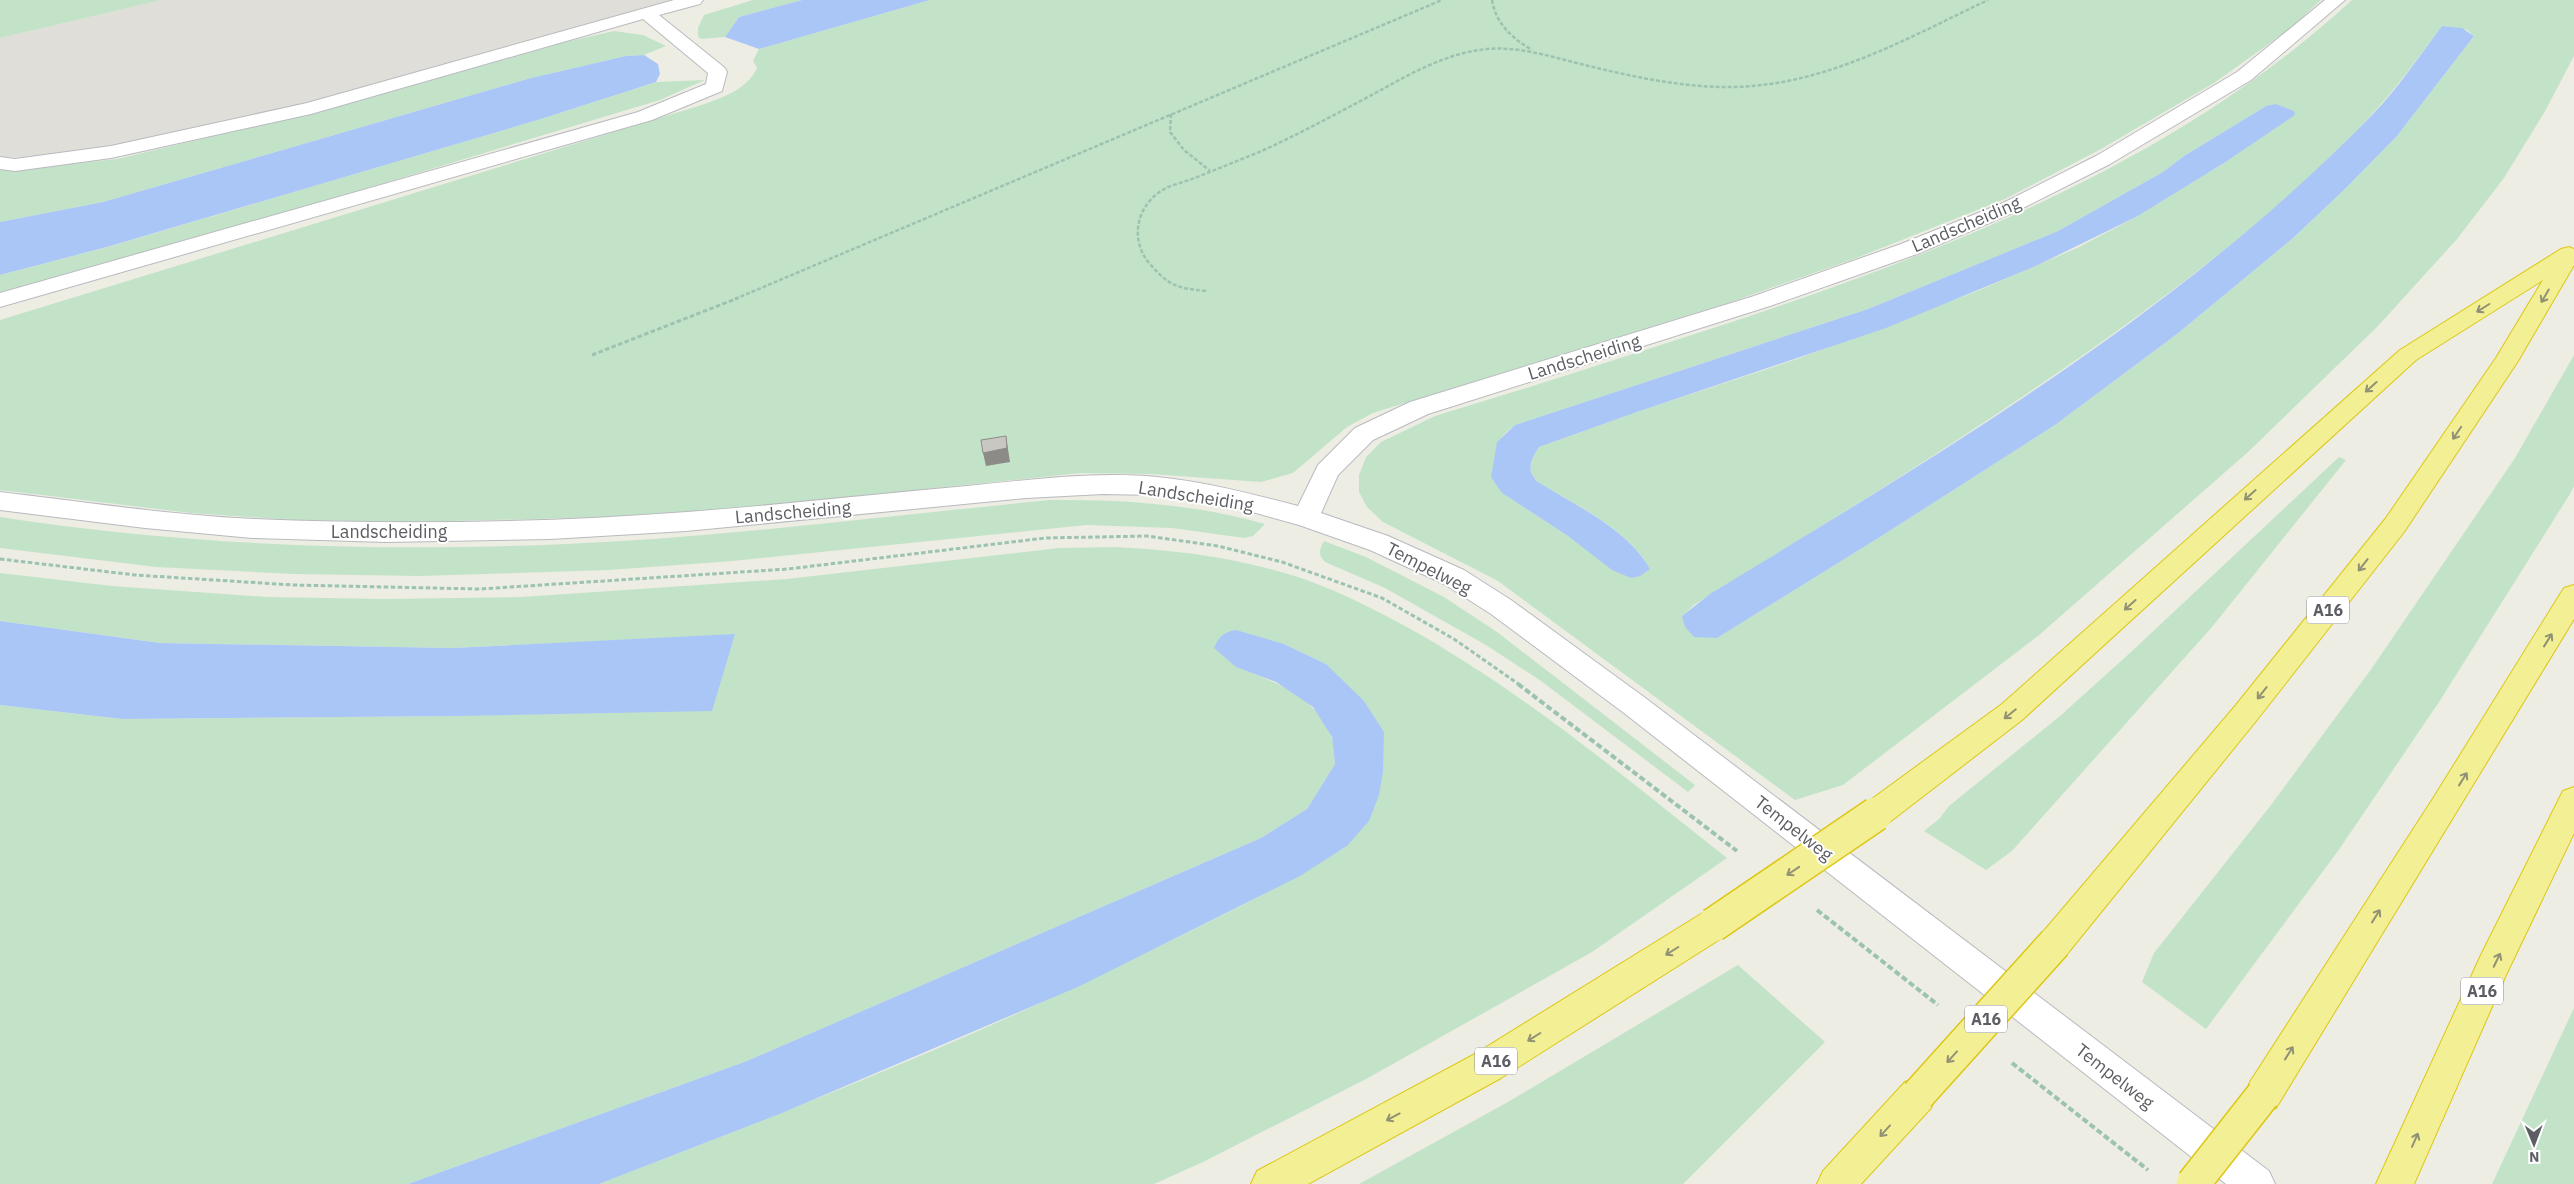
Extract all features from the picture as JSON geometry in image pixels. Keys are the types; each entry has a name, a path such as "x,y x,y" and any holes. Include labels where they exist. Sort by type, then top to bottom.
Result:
{"highway":[{"name":"A16","path":"1270,1184 1488,1066 1714,926 1876,814 2012,712 2216,525 2408,355 2572,250"},
{"name":"A16","path":"1836,1184 2055,943 2246,713 2395,525 2506,362 2572,250"},
{"path":"2193,1184 2263,1095 2446,806 2574,595"},
{"name":"A16","path":"2395,1184 2494,966 2574,800"}],"street":[{"path":"0,164 16,164 111,152 311,108 694,0"},
{"name":"Landscheiding","path":"0,501 136,518 242,528 386,532 550,529 686,522 1026,489 1103,485 1156,486 1230,497 1306,518 1327,471 1364,434 1419,408 1762,301 1909,248 2010,207 2102,160 2244,76 2336,0"},
{"path":"0,300 645,116 715,87 718,72 646,13"},
{"name":"Tempelweg","path":"1306,518 1379,543 1454,577 1500,607 1634,705 2256,1184"}],"path":[{"path":"592,356 692,317 1442,0"},
{"path":"1492,0 1493,8 1505,30 1519,43 1534,52"},
{"path":"1206,291 1174,287 1146,260 1137,243 1137,220 1147,203 1161,191 1280,143 1412,74 1454,55 1489,49 1534,52 1595,67 1682,84 1726,88 1777,84 1817,75 1855,61 1988,0"},
{"path":"1171,114 1170,132 1184,150 1210,172"},
{"path":"0,558 135,575 244,582 480,589 788,569 1045,538 1147,536 1218,546 1282,562"}],"shaded area":[{"path":"162,0 683,0 206,131 148,143 39,158 0,157 0,38"}],"green space":[{"path":"0,0 162,0 0,38"},
{"path":"753,0 802,0 739,17 725,37 701,39 698,36 698,28 704,15"},
{"path":"930,0 2321,0 2287,31 2214,83 2101,149 2005,199 1854,259 1728,303 1373,413 1347,427 1293,473 1261,482 1151,474 1081,473 730,509 612,517 414,522 294,520 191,513 0,490 0,320 705,104 735,91 748,81 757,68 753,61 759,49"},
{"path":"2352,0 2574,0 2574,56 2544,113 2504,178 2457,239 2378,326 2247,453 2038,636 1843,785 1795,800 1498,581 1383,522 1367,507 1359,492 1359,475 1366,457 1381,442 1435,416 1547,382 1815,294 1980,230 2060,194 2137,153 2213,108 2284,57","holes":["2442,26 2467,30 2474,36 2397,136 2292,239 2177,334 2055,425 1717,638 1682,616 1694,605 2030,392 2139,315 2201,268 2291,194 2347,140 2392,91","2266,106 2224,163 2138,216 2077,248 1975,292 1797,359 1539,447 1531,465 1532,473 1538,482 1615,530 1629,541 1650,569 1568,536 1502,493 1495,455 1500,440 1515,425 1868,309 2058,231 2163,172 2184,156"]},
{"path":"614,31 643,35 666,46 644,55 626,56 531,78 103,202 0,222 0,169 33,168 117,159 281,120 530,50"},
{"path":"705,80 660,100 185,243 0,294 0,275 108,247 541,119 656,82"},
{"path":"2574,355 2574,486 2570,494 2439,702 2338,851 2206,1029 2142,982 2154,953 2271,805 2372,668 2515,458"},
{"path":"2339,457 2346,460 2212,627 2012,851 1986,870 1924,831 1939,819 1949,806 2060,716"},
{"path":"1049,500 1131,502 1185,507 1265,524 1253,536 1244,538 1172,528 1086,525 733,561 609,570 419,576 293,574 156,567 0,548 0,517 81,528 245,542 327,546 491,547 572,544 703,535"},
{"path":"1324,541 1366,557 1444,597 1497,632 1695,785 1688,792 1541,681 1486,645 1385,588 1325,562 1320,552"},
{"path":"1116,547 1203,555 1267,568 1318,584 1377,611 1448,651 1530,706 1610,765 1727,858 1592,952 1368,1078 1203,1162 1154,1184 599,1184 742,1129 884,1071 1024,1010 1233,910 1279,886 1347,846 1326,664 1284,644 1236,667 1278,684 1304,700 1324,722 1331,736 1335,764 1307,809 1261,838 747,1061 408,1184 0,1184 0,705 122,719 461,716 735,635 452,648 160,643 0,621 0,573 112,586 268,597 385,599 522,597 786,579 1059,548"},
{"path":"1738,965 1825,1042 1683,1184 1359,1184 1508,1102"},
{"path":"2574,1008 2574,1184 2492,1184"}],"water":[{"path":"802,0 930,0 759,49 725,37 739,17"},
{"path":"2442,26 2462,28 2474,36 2397,136 2292,239 2177,334 2055,425 1717,638 1694,637 1685,627 1682,616 1710,594 1972,432 2057,375 2141,315 2222,252 2299,185 2383,104"},
{"path":"644,55 658,64 660,74 656,82 541,119 107,247 0,275 0,222 103,202 531,78 626,56"},
{"path":"2276,104 2294,111 2295,115 2224,163 2138,216 2038,265 1886,328 1539,447 1531,465 1534,478 1615,530 1629,542 1650,569 1640,576 1631,578 1612,570 1568,536 1502,493 1491,477 1497,442 1515,425 1868,309 2058,231 2163,172 2184,156 2266,106"},
{"path":"0,621 160,643 452,648 735,634 712,711 461,716 122,719 0,705"},
{"path":"1236,630 1284,644 1326,664 1364,701 1384,732 1383,772 1379,795 1369,821 1347,846 1300,876 1080,986 782,1113 599,1184 408,1184 747,1061 1261,838 1307,809 1335,764 1332,737 1313,707 1276,682 1236,667 1214,648 1222,635"}],"building":[{"path":"1006,436 1007,448 983,453 981,440"}]}
